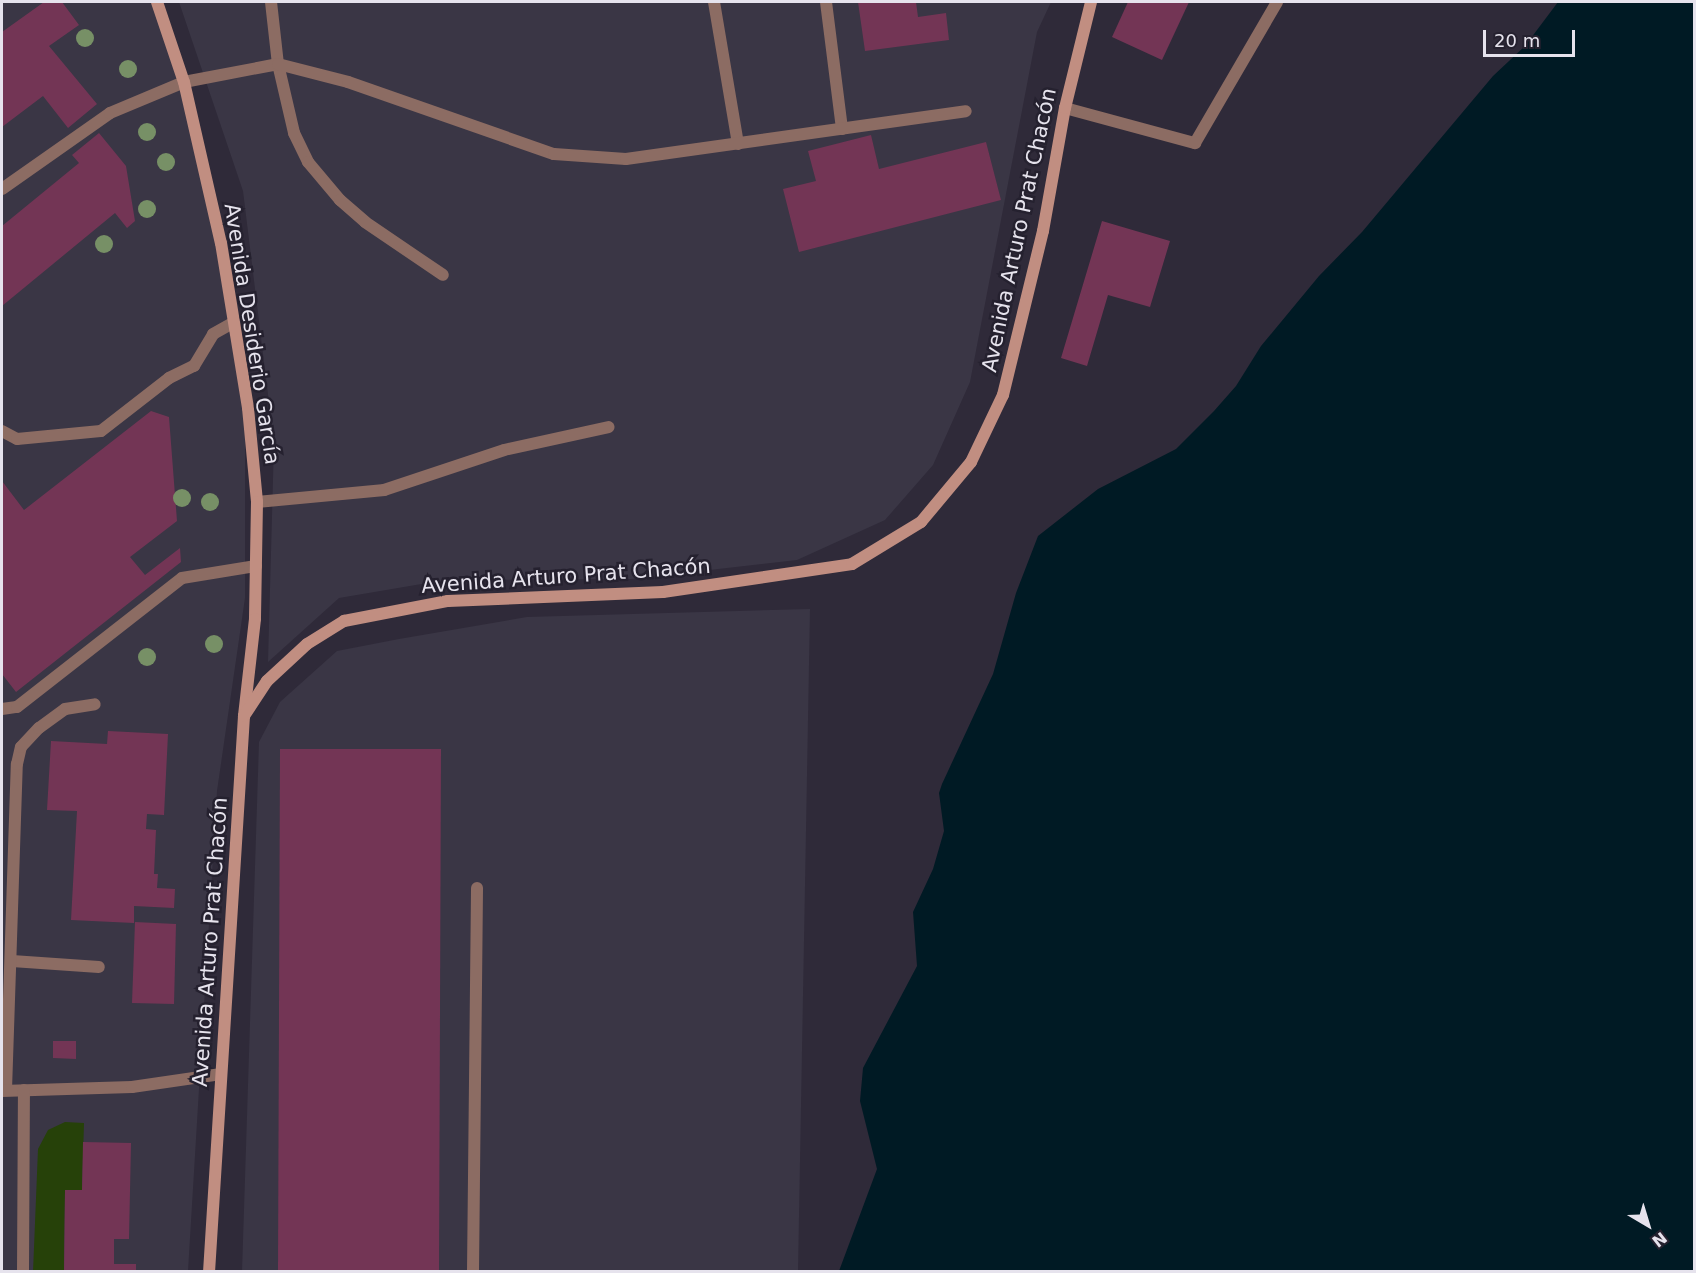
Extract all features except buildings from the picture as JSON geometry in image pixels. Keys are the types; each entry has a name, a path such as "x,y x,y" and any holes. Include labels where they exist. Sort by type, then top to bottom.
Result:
{"street":[{"name":"Avenida Desiderio García","path":"157,2 184,82 221,243 248,408 257,502 255,619 244,716"},
{"name":"Avenida Arturo Prat Chacón","path":"209,1272 244,716 267,681 307,644 344,621 448,601 663,592 852,564 921,522 971,462 1003,395 1043,231 1065,108 1091,2"}],"lane":[{"path":"271,2 278,64 294,133 322,181 365,222 443,275"},
{"path":"714,2 738,144"},
{"path":"826,2 842,129"},
{"path":"1065,108 1195,143 1277,2"},
{"path":"2,189 84,128 184,82 278,64 348,82 554,154 626,159 966,111"},
{"path":"2,431 17,439 101,431 169,378 194,366 213,334 233,323"},
{"path":"257,502 384,490 504,450 609,427"},
{"path":"2,709 16,707 182,578 256,566"},
{"path":"95,704 65,709 21,747 17,765 12,961 4,1090 132,1087 222,1074"},
{"path":"473,1272 477,888"},
{"path":"12,961 99,967"},
{"path":"23,1272 24,1090"}],"shaded area":[{"path":"2,2 152,2 195,122 221,215 245,416 245,598 217,791 188,1271 2,1272"},
{"path":"179,2 1051,2 1037,32 970,382 933,465 885,520 797,560 631,579 445,580 339,598 268,662 274,443 243,191"},
{"path":"810,609 798,1271 242,1272 259,742 280,702 337,651 399,639 527,617"}],"green space":[{"path":"65,1122 84,1123 82,1190 65,1190 64,1271 33,1272 38,1149 48,1130"}],"water":[{"path":"1558,2 1694,2 1694,1271 839,1271 877,1169 860,1101 863,1068 917,966 913,912 933,869 944,831 939,793 993,674 1016,593 1038,536 1098,489 1176,449 1214,411 1236,386 1261,346 1319,276 1362,232 1493,76 1525,46"}]}
